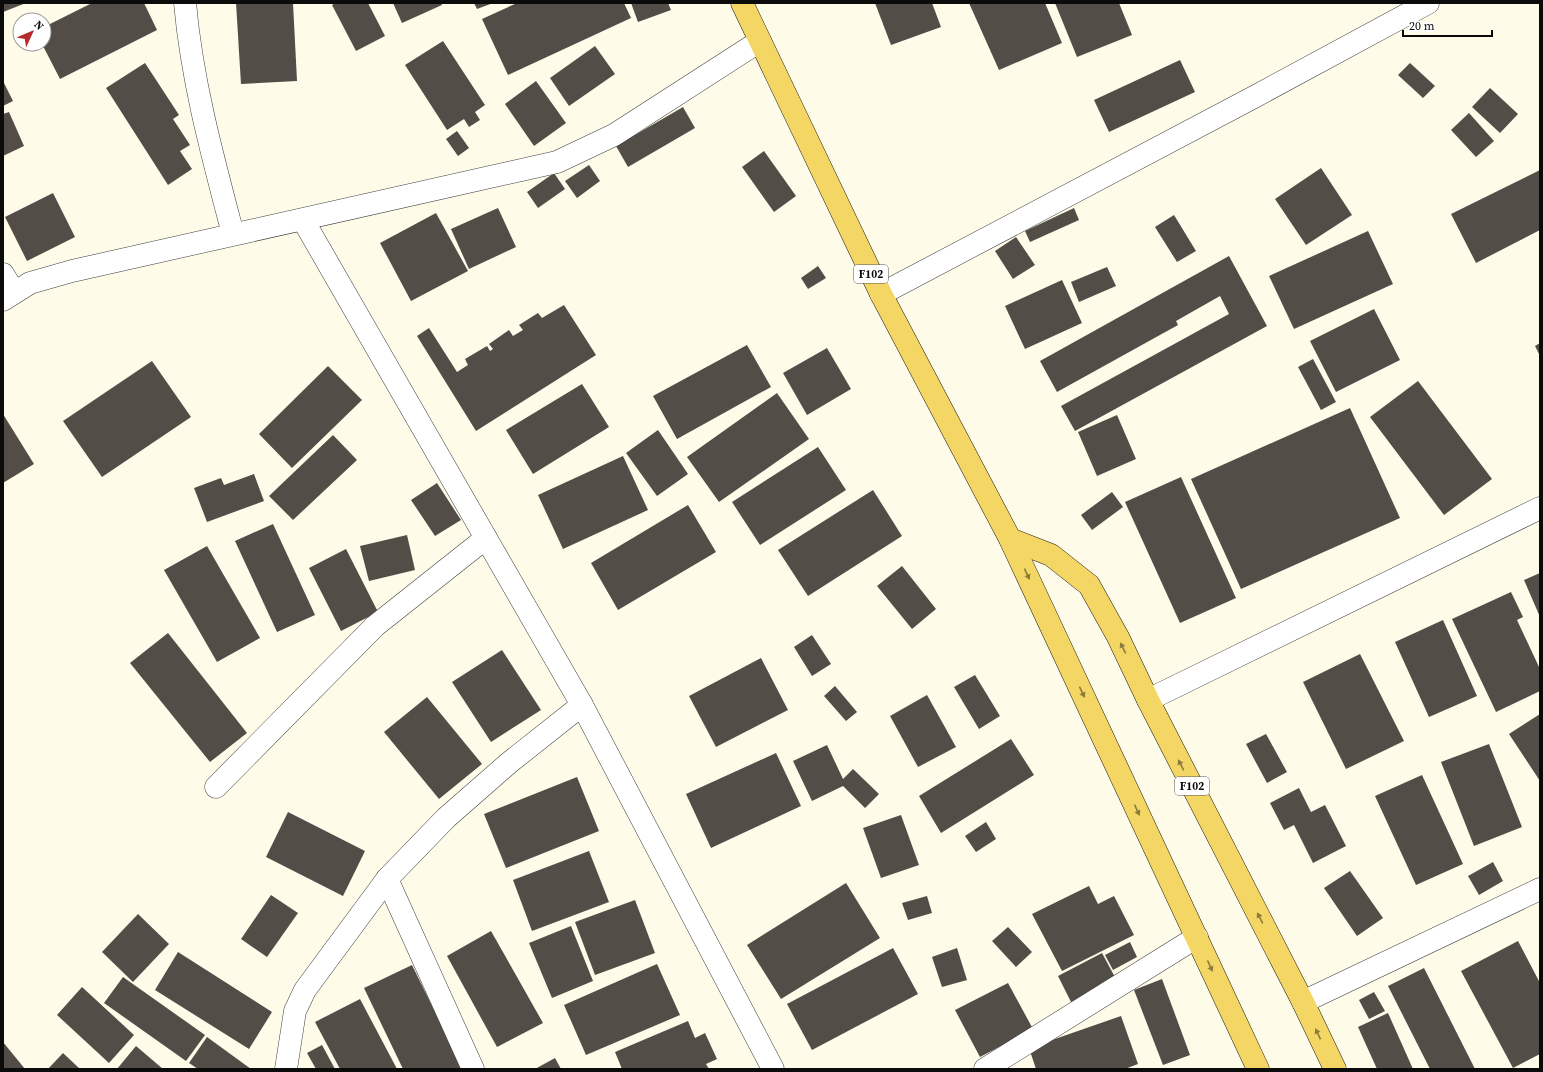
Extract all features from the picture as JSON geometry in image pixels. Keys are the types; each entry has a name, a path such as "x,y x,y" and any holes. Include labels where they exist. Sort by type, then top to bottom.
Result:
{"main road":[{"name":"F102","path":"742,3 881,294 1010,539 1258,1069"},
{"name":"F102","path":"1010,539 1051,555 1089,585 1118,637 1148,700 1303,1002 1335,1069"}],"street":[{"path":"185,3 188,35 205,124 233,234"},
{"path":"881,294 1254,97 1428,3"},
{"path":"7,288 233,234 303,220 557,162 614,135 760,41"},
{"path":"303,220 582,705 773,1069"},
{"path":"1148,700 1540,508"},
{"path":"216,787 375,626 486,538"},
{"path":"286,1069 295,1012 305,990 387,879 446,818 510,762 582,705"},
{"path":"387,879 473,1069"},
{"path":"1303,1002 1540,889"},
{"path":"985,1069 1197,937"}],"building":[{"path":"3,3 26,3 3,12"},
{"path":"92,3 144,3 157,30 60,79 46,52 52,52 52,23"},
{"path":"236,3 293,3 297,81 241,84"},
{"path":"335,3 368,3 385,36 356,51 332,5"},
{"path":"393,3 441,3 442,5 402,23"},
{"path":"474,3 493,3 477,9"},
{"path":"517,3 624,3 631,18 508,75 482,19"},
{"path":"631,3 668,3 671,10 638,22"},
{"path":"875,3 932,3 941,27 891,45"},
{"path":"969,3 1045,3 1062,43 999,70"},
{"path":"1055,3 1119,3 1132,35 1077,57"},
{"path":"443,41 485,105 475,112 480,120 469,127 464,119 447,130 405,65"},
{"path":"595,46 615,74 569,106 550,78"},
{"path":"1180,60 1195,92 1109,132 1094,100"},
{"path":"145,63 179,115 173,119 190,145 180,151 192,169 168,185 106,88"},
{"path":"1410,63 1435,86 1423,98 1398,75"},
{"path":"3,81 13,101 3,106"},
{"path":"536,81 566,123 534,146 505,104"},
{"path":"1490,88 1518,114 1500,133 1472,107"},
{"path":"683,107 695,128 628,167 616,146"},
{"path":"9,112 24,146 3,156 3,114"},
{"path":"1469,113 1494,141 1476,157 1451,130"},
{"path":"457,131 469,148 458,156 446,139"},
{"path":"764,151 796,196 774,212 742,167"},
{"path":"589,165 600,181 577,198 565,181"},
{"path":"1321,168 1352,215 1306,245 1275,199"},
{"path":"1540,170 1540,230 1476,263 1451,214"},
{"path":"554,173 565,189 538,208 527,192"},
{"path":"53,193 75,237 27,261 5,217"},
{"path":"498,208 516,247 469,269 451,229"},
{"path":"1074,208 1079,220 1030,242 1025,231"},
{"path":"436,213 468,271 411,301 380,243"},
{"path":"1174,215 1196,251 1177,262 1155,227"},
{"path":"1368,231 1393,284 1294,329 1269,276"},
{"path":"1016,237 1035,265 1013,279 995,251"},
{"path":"1229,256 1267,326 1075,431 1061,406 1229,314 1220,296 1176,321 1178,325 1057,392 1040,361"},
{"path":"818,266 826,278 808,289 801,278"},
{"path":"1107,267 1116,286 1079,302 1071,282"},
{"path":"1062,280 1082,323 1025,349 1005,306"},
{"path":"564,305 596,355 476,431 417,336 429,328 457,372 468,365 465,359 487,346 490,351 493,349 489,344 509,330 513,336 523,330 519,325 538,313 542,318"},
{"path":"1374,309 1400,360 1336,392 1310,341"},
{"path":"1540,343 1540,356 1535,346"},
{"path":"747,345 771,387 677,439 653,396"},
{"path":"827,348 851,389 807,415 783,373"},
{"path":"1313,359 1336,402 1321,410 1298,367"},
{"path":"152,361 191,417 102,477 63,421"},
{"path":"328,366 362,400 292,468 259,434"},
{"path":"1418,381 1492,479 1444,515 1370,417"},
{"path":"582,384 609,427 533,474 506,430"},
{"path":"777,393 809,439 719,502 687,457"},
{"path":"1350,408 1400,518 1241,589 1191,479"},
{"path":"3,414 34,464 3,483"},
{"path":"1117,415 1136,459 1097,476 1078,432"},
{"path":"658,430 688,474 657,496 626,453"},
{"path":"333,435 357,460 293,520 269,496"},
{"path":"818,447 846,490 760,545 732,502"},
{"path":"623,456 648,510 563,549 538,495"},
{"path":"254,474 264,501 207,522 194,488 221,478 224,485"},
{"path":"1181,477 1236,598 1180,623 1125,502"},
{"path":"437,483 461,520 435,536 411,500"},
{"path":"873,490 902,536 808,596 778,550"},
{"path":"1112,492 1123,507 1092,530 1081,515"},
{"path":"688,505 716,552 618,610 591,563"},
{"path":"273,524 315,615 277,632 235,541"},
{"path":"407,535 415,570 369,581 360,546"},
{"path":"207,546 260,638 217,662 164,570"},
{"path":"346,549 378,612 341,631 309,568"},
{"path":"902,566 936,609 912,629 877,586"},
{"path":"1540,573 1540,617 1524,580"},
{"path":"1511,592 1523,617 1517,620 1540,669 1540,691 1496,712 1452,619"},
{"path":"1443,620 1477,696 1429,717 1395,642"},
{"path":"168,633 247,733 210,762 130,663"},
{"path":"812,635 831,664 812,676 794,647"},
{"path":"502,650 541,710 491,742 452,682"},
{"path":"1360,654 1404,741 1346,769 1303,682"},
{"path":"761,658 788,710 716,747 689,696"},
{"path":"975,675 1000,716 979,729 954,687"},
{"path":"835,686 857,712 846,721 824,696"},
{"path":"927,695 956,747 918,767 890,716"},
{"path":"427,697 482,764 439,799 384,732"},
{"path":"1540,714 1540,781 1509,734"},
{"path":"1266,734 1287,772 1267,783 1246,744"},
{"path":"1011,739 1034,775 941,833 919,796"},
{"path":"1489,744 1522,827 1474,846 1441,762"},
{"path":"827,745 843,779 853,769 879,794 865,808 843,786 812,801 793,761"},
{"path":"776,753 801,806 711,848 686,794"},
{"path":"1422,775 1463,864 1416,885 1375,796"},
{"path":"577,777 599,831 506,868 484,814"},
{"path":"1299,788 1311,812 1325,805 1346,846 1313,863 1294,825 1284,830 1270,803"},
{"path":"288,812 365,851 343,896 266,857"},
{"path":"901,815 919,865 881,878 863,828"},
{"path":"986,822 996,839 976,852 965,836"},
{"path":"589,851 609,902 532,931 513,880"},
{"path":"1493,862 1503,881 1479,895 1468,876"},
{"path":"1350,871 1383,918 1357,936 1324,888"},
{"path":"846,883 880,938 781,999 747,945"},
{"path":"1089,886 1098,904 1114,896 1134,935 1062,971 1032,914"},
{"path":"271,895 298,913 267,957 241,939"},
{"path":"927,896 932,913 908,920 902,903"},
{"path":"635,900 655,953 595,975 575,922"},
{"path":"138,914 169,944 133,982 102,952"},
{"path":"571,926 593,981 552,998 529,943"},
{"path":"1008,927 1032,952 1016,967 992,941"},
{"path":"491,931 543,1023 497,1047 447,956"},
{"path":"1518,941 1540,983 1540,1054 1513,1068 1461,971"},
{"path":"1130,942 1137,957 1113,970 1105,955"},
{"path":"893,948 918,994 812,1050 787,1004"},
{"path":"957,948 967,980 942,987 932,957"},
{"path":"178,952 272,1012 249,1049 155,990"},
{"path":"1102,953 1116,979 1071,1002 1058,976"},
{"path":"657,964 680,1015 586,1055 564,1005"},
{"path":"412,965 463,1069 403,1069 364,988"},
{"path":"1424,968 1475,1069 1430,1069 1388,986"},
{"path":"123,977 205,1035 186,1061 104,1003"},
{"path":"1162,979 1190,1055 1163,1065 1134,990"},
{"path":"1008,983 1033,1029 980,1057 955,1010"},
{"path":"82,987 134,1035 109,1063 57,1015"},
{"path":"1374,992 1385,1011 1369,1019 1359,1000"},
{"path":"360,999 397,1069 340,1069 315,1022"},
{"path":"1388,1013 1413,1069 1377,1069 1358,1027"},
{"path":"1121,1016 1138,1064 1125,1069 1036,1069 1029,1048"},
{"path":"688,1021 695,1038 705,1033 717,1059 706,1064 709,1069 622,1069 615,1052"},
{"path":"207,1037 251,1069 198,1069 189,1063"},
{"path":"3,1042 25,1069 3,1069"},
{"path":"322,1045 335,1069 316,1069 307,1053"},
{"path":"136,1046 163,1069 117,1069"},
{"path":"63,1053 80,1069 48,1069"},
{"path":"555,1058 561,1069 535,1069"}]}
